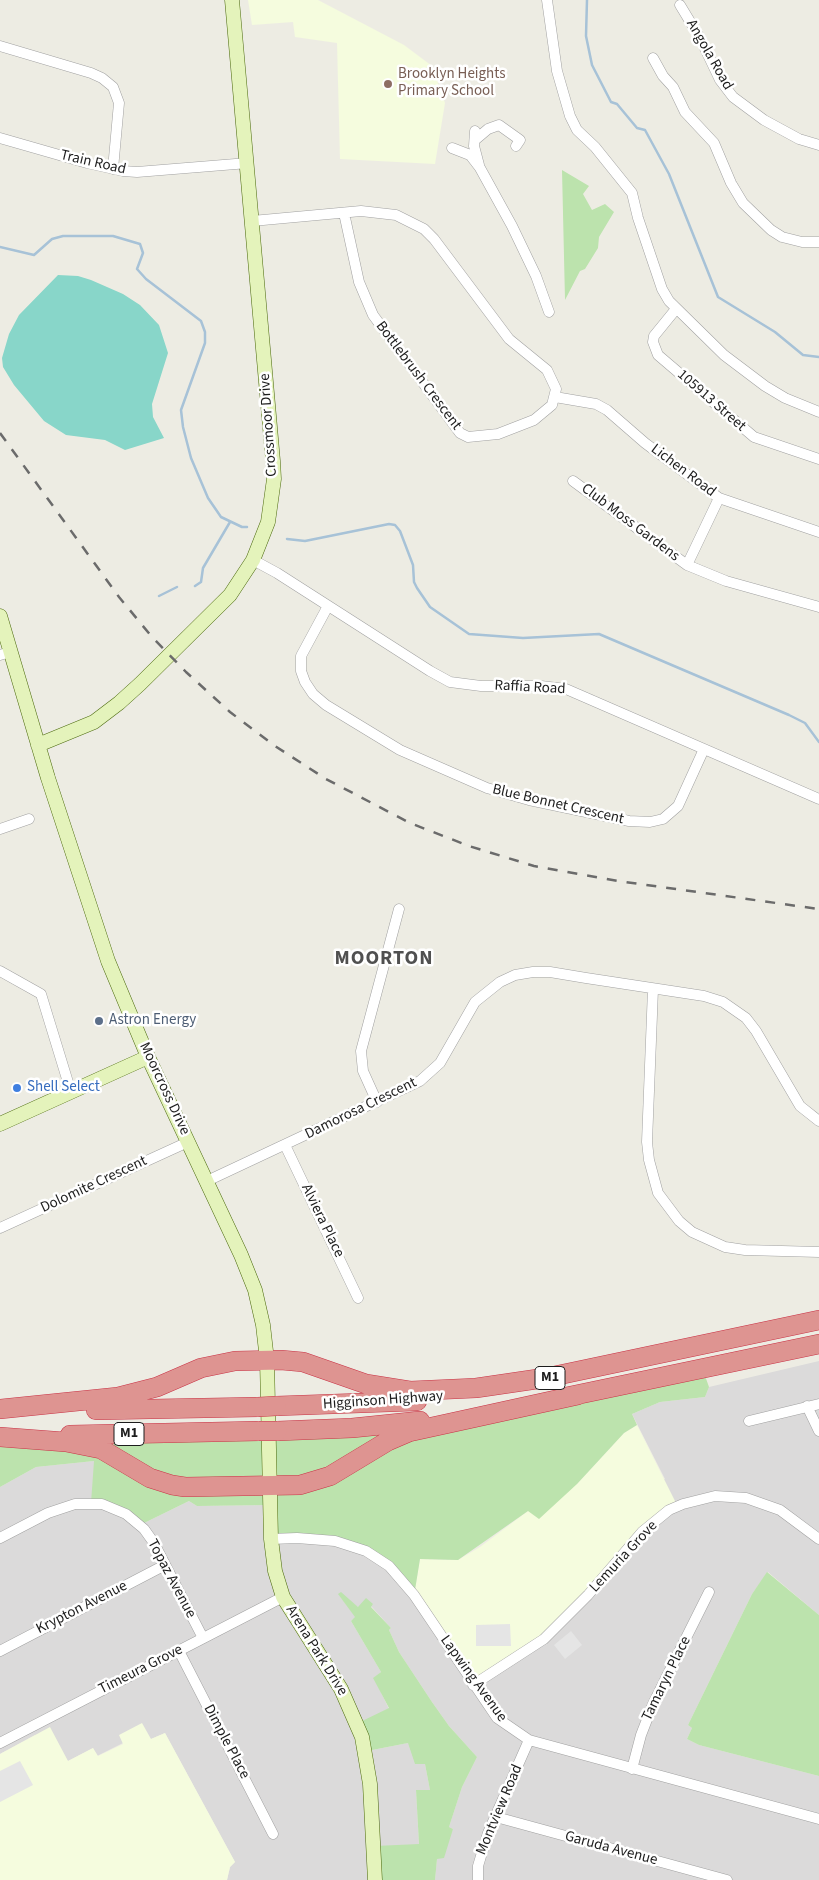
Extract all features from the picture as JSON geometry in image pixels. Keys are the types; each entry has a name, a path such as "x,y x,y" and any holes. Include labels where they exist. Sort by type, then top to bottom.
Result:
{"highway":[{"name":"Higginson Highway","path":"0,1437 268,1419 446,1398 819,1320"},
{"name":"Higginson Highway","path":"0,1410 268,1419 352,1428 404,1423 578,1395 819,1344"},
{"path":"0,1410 118,1396 157,1387 213,1364 267,1360 303,1362 366,1384 410,1392 458,1389 551,1377"},
{"path":"0,1437 66,1442 101,1449 150,1478 172,1485 270,1487 300,1485 321,1480 388,1441 423,1428 578,1395"}],"street":[{"name":"Crossmoor Drive","path":"38,745 88,725 119,703 218,608 239,583 252,560 268,522 274,479 248,163 232,0"},
{"path":"547,0 557,71 570,116 577,130 595,147 632,193 638,218 662,289 676,309 724,355 774,392 819,412"},
{"name":"Angola Road","path":"680,5 700,38 720,80 733,97 764,120 799,139 819,145"},
{"path":"0,46 91,73 102,78 113,87 119,103 113,169"},
{"path":"653,58 663,76 673,87 685,112 714,143 730,183 742,203 771,230 782,237 802,242 819,242"},
{"path":"480,168 475,136 499,125 520,140 515,143"},
{"name":"Train Road","path":"0,138 113,169 137,172 248,163"},
{"path":"452,148 470,155 480,168 512,226 536,276 549,312"},
{"path":"252,221 361,211 388,214 424,229 434,239 509,339 548,370 554,381 555,397"},
{"name":"Bottlebrush Crescent","path":"344,212 359,282 373,315 460,433 468,437 498,434 534,420 552,405 555,397"},
{"name":"105913 Street","path":"676,309 654,336 653,342 658,356 754,438 819,460"},
{"name":"Lichen Road","path":"555,397 596,404 608,410 645,443 719,498 819,532"},
{"name":"Club Moss Gardens","path":"573,481 687,565 726,581 819,608"},
{"name":"Club Moss Gardens","path":"687,565 719,498"},
{"name":"Raffia Road","path":"252,560 328,606 430,672 450,682 481,686 541,686 566,689 819,799"},
{"name":"Blue Bonnet Crescent","path":"328,606 301,656 301,672 305,682 314,694 326,705 400,750 487,788 529,800 629,821 650,822 663,819 678,806 704,749"},
{"name":"Moorcross Drive","path":"0,616 6,654 38,745 108,961 148,1057 207,1181 255,1290 263,1325 267,1360 268,1419"},
{"path":"0,829 29,819"},
{"path":"377,1102 363,1071 361,1050 399,909"},
{"path":"0,971 41,994 71,1092"},
{"name":"Damorosa Crescent","path":"207,1181 420,1081 431,1073 440,1062 475,1002 488,990 515,975 550,972 704,996 722,1002 736,1010 756,1031 800,1106 819,1121"},
{"path":"653,988 647,1142 649,1160 658,1193 679,1221 692,1232 724,1247 745,1250 819,1252"},
{"path":"0,1124 148,1057"},
{"name":"Dolomite Crescent","path":"0,1228 188,1142"},
{"name":"Alviera Place","path":"285,1145 358,1298"},
{"path":"750,1421 819,1404"},
{"path":"807,1406 819,1431"},
{"name":"Arena Park Drive","path":"268,1419 271,1539 275,1572 283,1597 341,1690 362,1737 370,1784 375,1880"},
{"name":"Lemuria Grove","path":"473,1685 544,1639 588,1595 642,1532 669,1510 683,1504 715,1496 746,1498 780,1510 819,1539"},
{"name":"Topaz Avenue","path":"0,1538 59,1508 81,1503 102,1504 114,1508 134,1519 149,1536 203,1638"},
{"name":"Lapwing Avenue","path":"271,1539 297,1538 335,1541 366,1551 389,1566 414,1595 497,1718 529,1740 632,1770 819,1819"},
{"name":"Krypton Avenue","path":"0,1651 165,1565"},
{"name":"Tamaryn Place","path":"632,1770 650,1711 709,1592"},
{"name":"Timeura Grove","path":"0,1744 283,1597"},
{"name":"Dimple Place","path":"179,1651 273,1834"},
{"name":"Montview Road","path":"478,1880 481,1853 529,1740"},
{"name":"Garuda Avenue","path":"496,1817 727,1880"}],"shaded area":[{"name":"Brooklyn Heights Primary School","path":"248,0 318,0 404,45 432,66 445,103 435,164 340,159 337,43 295,37 293,22 252,25"},
{"path":"58,275 78,276 123,294 140,305 159,325 168,353 152,404 153,417 164,438 125,450 105,440 66,435 44,421 14,385 3,367 2,358 9,334 19,315"},
{"path":"819,1361 819,1615 768,1572 752,1594 688,1725 692,1728 687,1739 699,1745 819,1776 819,1880 435,1880 437,1859 453,1829 449,1827 462,1787 477,1757 449,1726 432,1702 399,1652 389,1630 391,1628 371,1606 373,1604 358,1607 339,1595 356,1617 351,1621 381,1672 374,1678 389,1709 367,1751 408,1743 425,1764 430,1790 416,1790 419,1844 377,1880 227,1880 230,1867 235,1862 165,1733 151,1739 123,1743 97,1756 93,1748 68,1761 35,1735 0,1754 0,1487 36,1467 94,1461 140,1525 189,1501 197,1506 271,1505 299,1539 366,1552 414,1596 665,1479 632,1414 660,1402 705,1397 709,1387"},
{"path":"637,1425 678,1507 656,1521 568,1619 473,1686 414,1596 420,1559 458,1560 480,1547 528,1511 577,1484 624,1433"},
{"path":"510,1624 511,1646 476,1646 476,1625"},
{"path":"571,1631 582,1645 565,1659 554,1645"},
{"path":"142,1723 151,1739 165,1733 235,1862 230,1867 227,1880 0,1880 0,1754 50,1727 68,1761 93,1748 98,1756 123,1744 119,1735"},
{"path":"20,1761 33,1785 0,1802 0,1771"}],"green space":[{"path":"562,170 589,186 583,194 592,210 605,204 614,212 599,237 598,248 585,269 580,271 565,300"},
{"path":"703,1370 709,1387 705,1397 660,1402 632,1414 637,1425 624,1433 577,1484 539,1519 528,1511 458,1560 420,1559 414,1596 402,1580 351,1545 271,1539 271,1505 197,1506 189,1501 140,1525 91,1503 94,1461 36,1467 0,1487 0,1437 405,1424"},
{"path":"767,1572 819,1615 819,1776 699,1745 687,1739 692,1728 688,1725 752,1594"},
{"path":"341,1592 358,1607 366,1598 373,1604 371,1607 391,1628 389,1630 399,1652 432,1702 449,1726 477,1757 462,1787 449,1827 453,1829 444,1858 437,1859 435,1880 377,1880 375,1846 419,1844 416,1790 430,1790 425,1764 415,1764 408,1743 367,1751 358,1723 389,1708 373,1678 381,1672 351,1621 355,1617 338,1594"}],"waterway":[{"path":"587,0 586,36 592,65 611,102 617,104 637,128 645,130 669,174 718,297 775,332 803,355 819,357"},
{"path":"0,247 34,255 52,239 63,236 113,236 140,244 143,253 137,269 146,279 201,321 205,332 205,343 181,410 183,427 191,458 208,498 221,517 242,527 247,527"},
{"path":"195,586 201,582 203,568 230,522"},
{"path":"287,539 305,541 389,524 395,525 400,531 413,565 414,582 417,588 430,607 469,634 523,638 599,634 789,715 805,723 819,742"},
{"path":"159,596 177,587"}],"railway":[{"path":"0,433 119,597 152,637 186,672 230,712 275,746 326,779 410,823 469,846 534,866 618,881 819,909"}],"place":[{"name":"Brooklyn Heights Primary School","path":"388,84"},
{"name":"Astron Energy","path":"99,1021"},
{"name":"Shell Select","path":"17,1088"}],"district":[{"name":"MOORTON","path":"384,960"}]}
